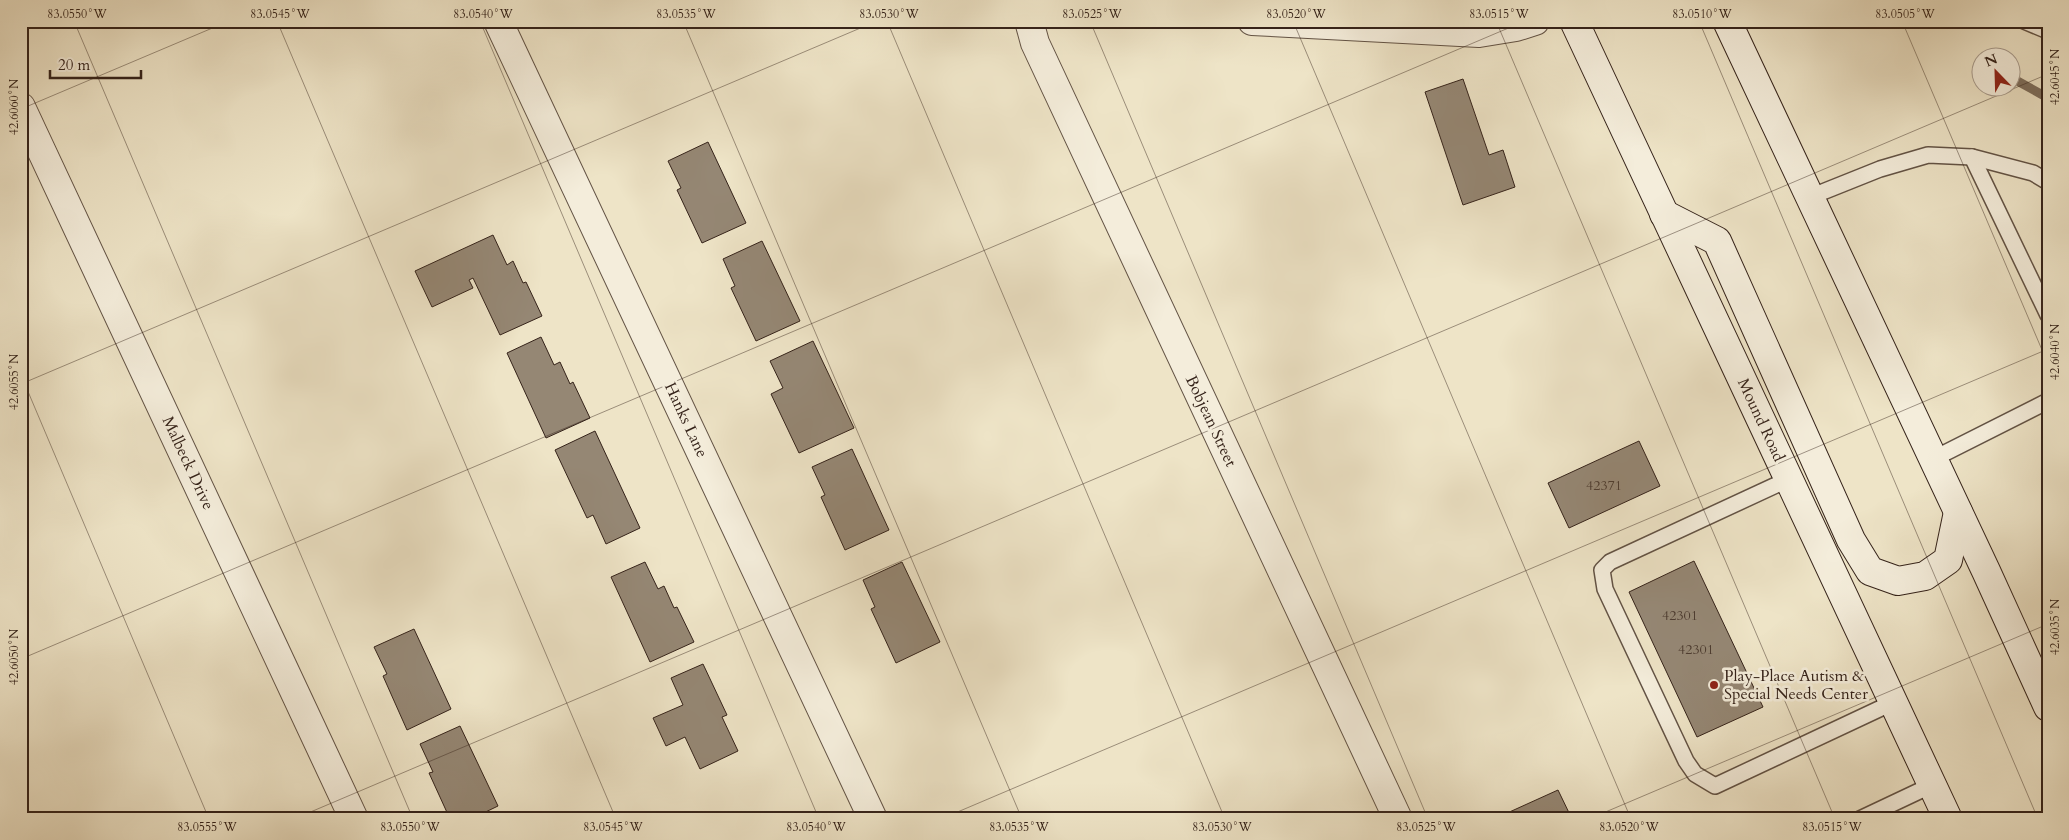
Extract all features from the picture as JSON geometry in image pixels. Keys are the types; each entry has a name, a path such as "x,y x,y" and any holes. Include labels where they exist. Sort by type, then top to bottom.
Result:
{"street":[{"name":"Hanks Lane","path":"498,21 873,819"},
{"name":"Bobjean Street","path":"1029,21 1034,43 1398,819"},
{"path":"1252,21 1479,33 1516,27 1534,21"},
{"name":"Mound Road","path":"1574,21 1948,819"},
{"path":"1727,21 2048,707"},
{"name":"Malbeck Drive","path":"21,107 354,819"},
{"path":"1664,214 1717,242 1851,540 1870,571 1898,581 1926,576 1948,560 1958,512"}],"lane":[{"path":"2024,21 2048,31"},
{"path":"1810,197 1880,169 1928,155 1972,157 2033,173 2048,182"},
{"path":"1972,157 2048,315"},
{"path":"1933,459 2048,401"},
{"path":"1789,479 1610,562 1602,570 1604,589 1686,761 1694,774 1715,786 1894,702"},
{"path":"1860,819 1932,785"}],"building":[{"path":"1463,79 1489,155 1503,150 1515,187 1463,205 1425,92"},
{"path":"708,142 746,223 702,243 677,190 681,188 668,161"},
{"path":"493,235 507,265 513,261 523,283 526,282 542,316 500,335 473,278 469,280 473,288 432,307 415,271"},
{"path":"762,241 800,321 756,341 731,288 735,286 723,259"},
{"path":"541,337 554,365 560,362 570,384 573,382 590,418 546,438 507,353"},
{"path":"813,341 854,428 799,453 771,394 783,388 770,361"},
{"path":"595,431 640,528 606,544 593,515 587,518 555,450"},
{"path":"1639,441 1660,486 1569,528 1548,483"},
{"path":"852,449 889,530 845,550 821,497 825,495 812,467"},
{"path":"1694,561 1763,707 1697,737 1629,592"},
{"path":"645,562 658,589 664,586 674,608 677,607 694,642 650,662 611,577"},
{"path":"902,562 940,642 896,663 871,609 875,607 863,580"},
{"path":"414,629 451,709 407,730 383,676 387,674 374,647"},
{"path":"703,664 727,715 722,717 738,751 700,769 685,737 666,746 653,718 683,705 671,678"},
{"path":"460,726 498,806 471,819 450,819 429,773 433,772 420,744"},
{"path":"1558,790 1572,819 1507,819 1505,814"}],"waterway":[{"path":"2022,84 2048,98"}],"place":[{"name":"Play-Place Autism & Special Needs Center","path":"1714,685"}]}
